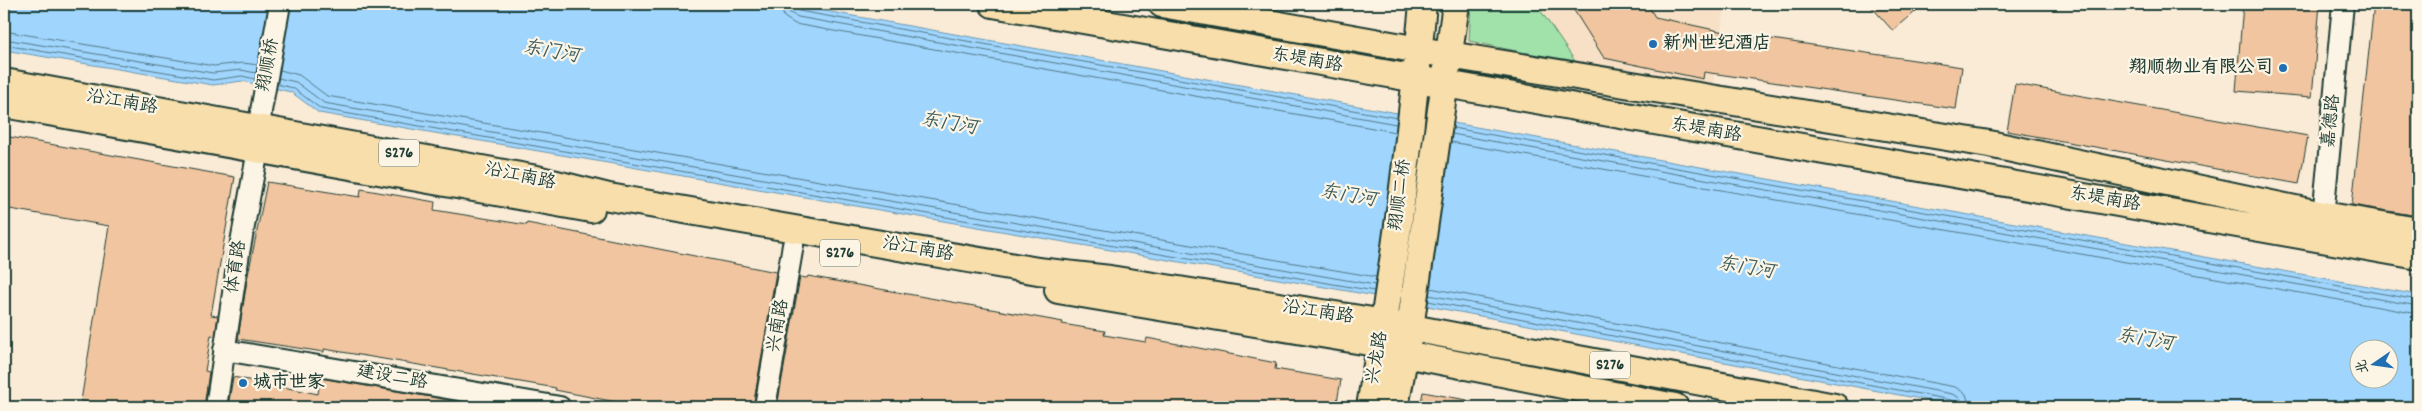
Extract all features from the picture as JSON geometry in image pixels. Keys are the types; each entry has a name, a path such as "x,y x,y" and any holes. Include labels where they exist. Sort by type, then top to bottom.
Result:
{"main road":[{"name":"东堤南路","path":"993,4 1446,86 2322,226 2418,232"},
{"name":"东堤南路","path":"1162,4 1418,50 1989,144 2322,226 2418,256"},
{"name":"翔顺二桥","path":"1395,324 1423,4"},
{"name":"翔顺二桥","path":"1395,324 1446,86 1456,4"},
{"name":"沿江南路","path":"4,82 259,139 793,245 1395,324"},
{"name":"沿江南路","path":"4,104 537,179 619,198 1038,271 1110,279 1395,324 1835,407"},
{"name":"兴龙路","path":"1395,324 1405,354 1395,407"},
{"name":"兴龙路","path":"1370,407 1395,324"},
{"name":"S276","path":"1405,354 1675,407"}],"street":[{"name":"翔顺桥","path":"259,139 261,111 280,4"},
{"name":"嘉德路","path":"2322,226 2344,4"},
{"name":"体育路","path":"216,407 259,139"},
{"name":"兴南路","path":"765,407 793,245"},
{"name":"建设二路","path":"224,350 560,407"}],"shaded area":[{"path":"1455,4 1723,4 1725,6 1711,99 1449,54"}],"green space":[{"path":"1471,4 1536,4 1577,64 1469,41"}],"water":[{"name":"东门河","path":"4,4 786,4 2418,295 2418,407 1963,407 1353,292 319,113 291,92 242,81 213,85 4,50"}],"building":[{"path":"1570,4 1647,4 1655,17 1724,32 1962,67 1956,109 1704,72 1703,79 1604,58"},
{"path":"1869,4 1924,4 1893,31"},
{"path":"2243,4 2320,4 2312,97 2236,91"},
{"path":"2374,4 2418,4 2418,216 2352,205"},
{"path":"2015,84 2308,136 2299,184 2007,131"},
{"path":"4,136 235,177 211,315 218,316 215,336 211,335 205,371 209,372 204,407 118,407 81,401 109,226 4,208"},
{"path":"267,182 360,197 361,189 435,202 434,210 527,225 527,223 776,272 753,407 641,407 555,390 556,388 324,349 324,352 238,339 247,280"},
{"path":"808,276 1063,322 1062,324 1105,331 1104,335 1146,342 1147,338 1276,363 1275,369 1341,380 1336,407 777,407 800,277 807,278"},
{"path":"233,377 318,394 320,378 454,401 453,407 228,407"},
{"path":"1423,392 1467,400 1466,407 1420,407"}],"place":[{"name":"新州世纪酒店","path":"1653,44"},
{"name":"翔顺物业有限公司","path":"2283,68"},
{"name":"城市世家","path":"243,383"}]}
